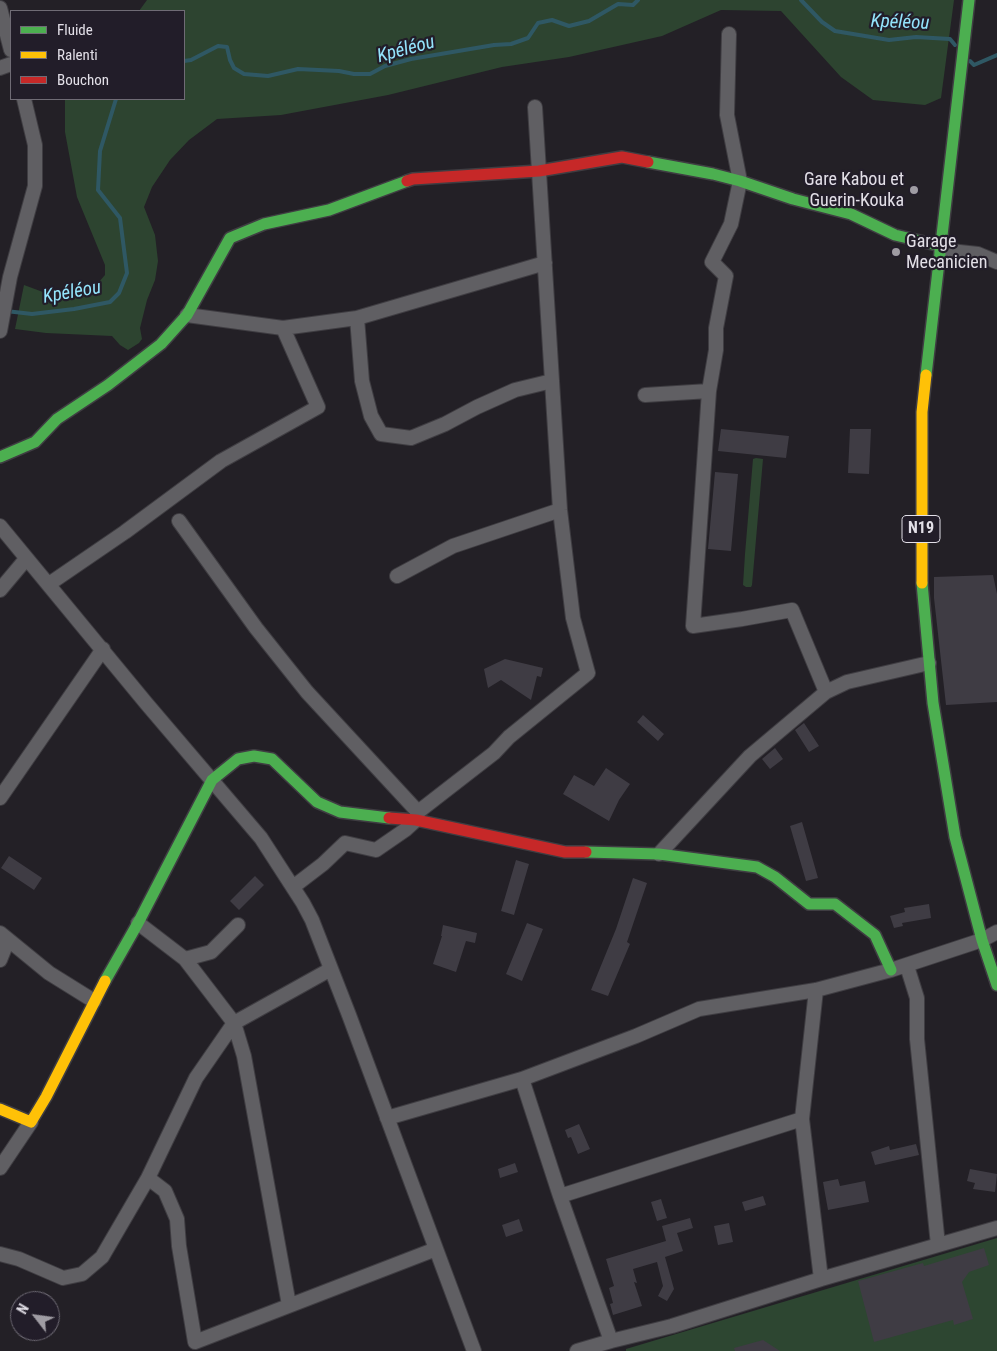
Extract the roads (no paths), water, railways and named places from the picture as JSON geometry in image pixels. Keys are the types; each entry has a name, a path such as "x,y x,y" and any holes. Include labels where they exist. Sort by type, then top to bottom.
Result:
{"street":[{"name":"N19","path":"969,0 922,412 922,599 933,703 955,836 982,940 997,985"},
{"path":"0,8 10,46"},
{"path":"729,34 727,115 740,181 731,224 712,262 726,276 716,328 716,350 709,391 692,626 792,610 826,692"},
{"path":"0,331 10,277 36,186 34,145 24,100"},
{"path":"293,887 323,864 345,843 376,850 405,830 417,816 494,753 509,737 588,673 574,618 560,510 535,107"},
{"path":"0,457 35,442 57,419 108,385 161,344 187,315 230,238 264,224 329,210 413,179 539,171 622,157 740,181 793,199 851,214 895,235 941,248 978,254 997,262"},
{"path":"187,315 283,328 357,318 545,263"},
{"path":"357,318 362,381 371,416 381,434 411,438 445,424 515,390 552,381"},
{"path":"49,584 125,532 221,461 318,407 283,328"},
{"path":"645,395 709,391"},
{"path":"396,576 453,546 560,510"},
{"path":"179,521 256,628 302,685 417,816"},
{"path":"0,526 103,649 133,688 261,838 312,920 474,1351"},
{"path":"0,590 26,559"},
{"path":"0,798 103,649"},
{"path":"659,854 750,756 826,692 847,682 929,663"},
{"path":"0,1168 4,1158 31,1122 46,1097 94,1001 138,923 212,780 238,759 263,757 272,759 317,802 340,812 364,816 417,816 565,852 659,854 757,867 774,877 809,904 835,904 875,935 891,970"},
{"path":"138,923 185,959 234,1022 244,1056 289,1306"},
{"path":"185,959 211,952 238,925"},
{"path":"387,1118 522,1079 636,1036 699,1009 816,990 907,966 982,940 997,932"},
{"path":"0,960 4,937 49,973 94,1001"},
{"path":"907,966 918,998 917,1040 938,1245"},
{"path":"0,1254 19,1259 63,1278 82,1274 102,1257 148,1178 196,1078 234,1022 331,969"},
{"path":"816,990 802,1119 822,1279"},
{"path":"522,1079 560,1196 611,1341"},
{"path":"0,1109 31,1122"},
{"path":"560,1196 802,1119"},
{"path":"148,1178 165,1191 177,1218 179,1246 195,1342 436,1249"},
{"path":"577,1351 672,1326 822,1279 997,1228"}],"waterway":[{"name":"Kpéléou","path":"185,61 191,60 218,46 227,47 234,68 244,74 268,76 298,69 370,74 385,66 411,59 494,45 511,44 528,38 538,23 552,20 569,26 589,21 618,4 633,5 638,0"},
{"name":"Kpéléou","path":"801,0 822,22 835,31 889,40 916,37 950,39 955,45"},
{"path":"970,61 974,65 997,55"},
{"name":"Kpéléou","path":"6,311 32,314 74,309 110,302 119,293 127,273 120,218 98,190 100,151 116,100"}],"place":[{"name":"Gare Kabou et Guerin-Kouka","path":"914,190"},
{"name":"Garage Mecanicien","path":"896,252"}]}
